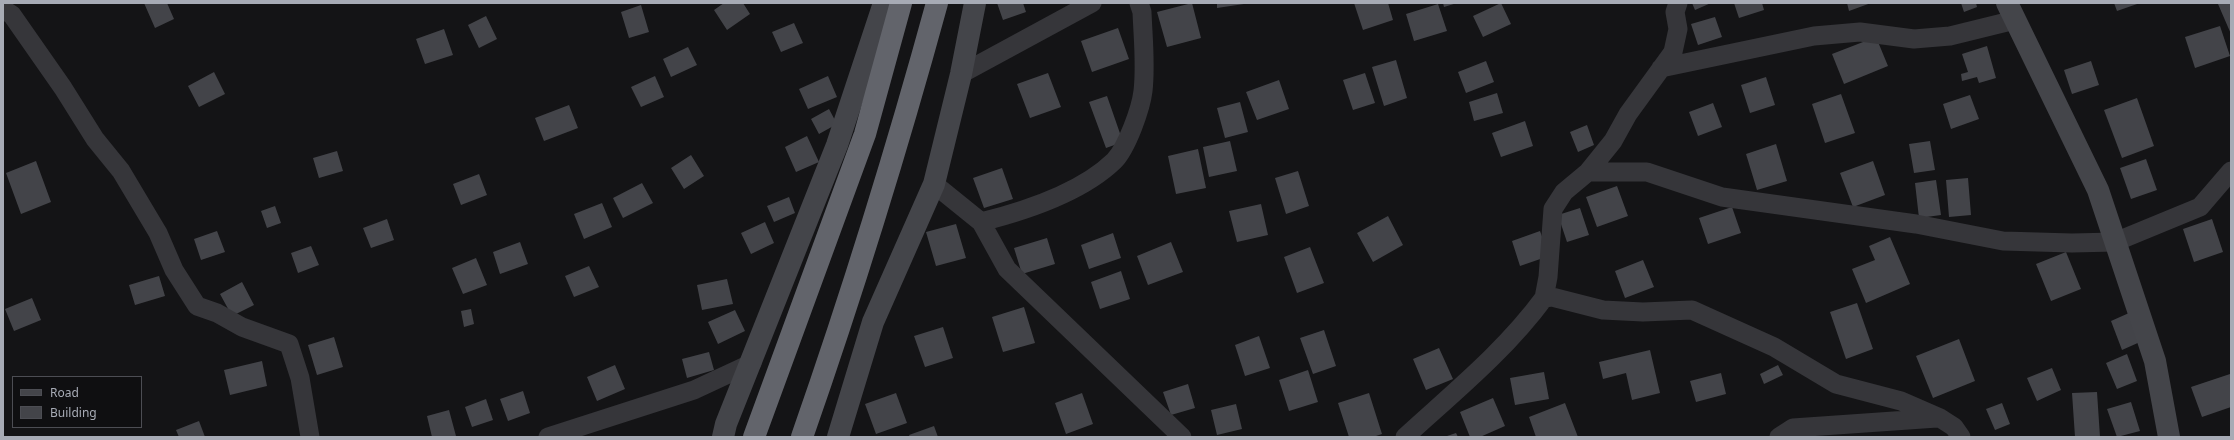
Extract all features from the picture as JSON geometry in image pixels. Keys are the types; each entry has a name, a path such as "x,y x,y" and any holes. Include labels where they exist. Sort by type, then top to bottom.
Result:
{"highway":[{"path":"754,437 865,134 901,3"},
{"path":"802,437 842,323 899,143 937,3"}],"street":[{"path":"723,437 726,424 752,363 837,145 884,3"},
{"path":"838,437 874,322 934,184 961,74 975,3"},
{"path":"961,74 1092,3"},
{"path":"980,222 1043,203 1082,184 1115,160 1130,133 1143,92 1142,12 1139,3"},
{"path":"1405,437 1500,350 1526,322 1544,298 1548,277 1553,209 1564,192 1588,172 1612,141 1628,114 1673,52 1678,29 1675,12 1678,3"},
{"path":"3,9 12,15 63,88 95,139 121,171 158,233 174,270 197,306 217,313 242,327 289,344 300,378 310,437"},
{"path":"1661,68 1814,36 1860,32 1914,39 1950,36 2011,11 2098,190 2155,361 2169,437"},
{"path":"1588,172 1647,172 1722,197 1916,224 2003,241 2072,243 2115,242 2200,207 2231,171"},
{"path":"934,184 980,222 1007,269 1182,437"},
{"path":"1544,298 1552,297 1604,310 1643,312 1692,310 1774,347 1836,384 1902,401 1940,418 1954,427 1961,437"},
{"path":"548,437 694,390 752,363"},
{"path":"1779,437 1793,428 1940,418"}],"building":[{"path":"144,3 167,3 174,19 155,28"},
{"path":"724,3 743,3 750,14 727,30 714,10"},
{"path":"997,3 1023,3 1026,12 1003,20"},
{"path":"1192,3 1201,38 1167,47 1157,12"},
{"path":"1217,3 1244,3 1244,4 1217,8"},
{"path":"1354,3 1388,3 1393,20 1363,30"},
{"path":"1443,3 1457,3 1444,7"},
{"path":"1501,3 1511,24 1483,37 1473,16"},
{"path":"1692,3 1711,3 1695,10"},
{"path":"1734,3 1762,3 1764,10 1739,18"},
{"path":"1847,3 1871,3 1849,11"},
{"path":"1961,3 1976,3 1977,7 1964,12"},
{"path":"2114,3 2140,3 2117,11"},
{"path":"2231,3 2231,34 2218,4"},
{"path":"1438,4 1447,31 1414,41 1406,14"},
{"path":"641,5 649,32 629,38 621,12"},
{"path":"486,16 497,39 479,48 468,25"},
{"path":"1715,17 1722,37 1698,45 1691,24"},
{"path":"794,23 803,43 781,52 772,32"},
{"path":"2220,26 2230,56 2195,68 2185,37"},
{"path":"1118,28 1129,59 1092,72 1081,41"},
{"path":"444,29 453,55 425,64 416,39"},
{"path":"1876,37 1888,66 1844,84 1832,54"},
{"path":"1987,46 1996,78 1979,83 1977,77 1962,81 1961,74 1968,72 1962,54"},
{"path":"688,47 697,65 671,77 663,59"},
{"path":"1396,60 1407,98 1384,106 1372,67"},
{"path":"1486,61 1494,82 1466,93 1458,72"},
{"path":"2091,61 2099,85 2072,94 2064,70"},
{"path":"214,72 225,94 199,107 188,86"},
{"path":"1048,73 1061,107 1030,118 1017,84"},
{"path":"1365,73 1375,103 1353,110 1343,80"},
{"path":"655,76 664,97 641,107 631,87"},
{"path":"828,76 837,97 808,109 799,89"},
{"path":"1766,77 1775,105 1750,113 1741,85"},
{"path":"1279,80 1289,109 1257,120 1246,92"},
{"path":"1497,93 1503,113 1474,121 1469,102"},
{"path":"1841,94 1855,133 1825,143 1812,104"},
{"path":"1970,95 1979,119 1951,129 1943,104"},
{"path":"1107,96 1123,142 1106,148 1089,102"},
{"path":"2137,98 2154,146 2122,158 2104,110"},
{"path":"1240,102 1248,132 1225,138 1217,108"},
{"path":"1713,103 1722,127 1698,136 1689,112"},
{"path":"569,105 578,128 544,141 535,118"},
{"path":"829,109 837,124 819,134 811,119"},
{"path":"1525,121 1533,146 1501,157 1492,133"},
{"path":"1587,125 1594,145 1578,152 1570,132"},
{"path":"807,136 819,162 796,172 785,147"},
{"path":"1230,141 1237,171 1209,177 1203,147"},
{"path":"1930,141 1935,170 1914,173 1909,144"},
{"path":"1776,144 1787,181 1757,190 1746,154"},
{"path":"1198,149 1206,188 1176,194 1168,156"},
{"path":"337,151 343,171 319,178 313,158"},
{"path":"691,155 704,176 684,189 671,168"},
{"path":"2146,159 2157,190 2131,199 2120,168"},
{"path":"36,161 51,202 21,214 6,173"},
{"path":"1873,161 1885,195 1853,207 1840,173"},
{"path":"1002,168 1013,199 984,208 973,178"},
{"path":"1298,171 1309,206 1286,214 1275,178"},
{"path":"479,174 487,195 461,205 453,184"},
{"path":"1968,178 1971,215 1949,217 1946,180"},
{"path":"1936,180 1941,215 1919,218 1915,183"},
{"path":"642,183 653,203 623,218 613,198"},
{"path":"1617,186 1628,216 1597,227 1586,197"},
{"path":"789,197 795,213 774,222 767,206"},
{"path":"602,203 612,227 584,239 574,214"},
{"path":"1261,204 1268,235 1237,242 1229,211"},
{"path":"275,206 281,223 267,228 261,211"},
{"path":"1732,207 1741,233 1708,244 1699,218"},
{"path":"1580,208 1589,235 1567,242 1558,215"},
{"path":"1388,216 1403,245 1373,262 1357,233"},
{"path":"387,219 394,240 371,248 363,228"},
{"path":"2212,219 2223,252 2194,262 2183,229"},
{"path":"765,222 774,243 751,254 741,233"},
{"path":"956,224 966,258 936,266 926,232"},
{"path":"217,231 225,252 201,260 194,239"},
{"path":"1540,231 1549,256 1520,266 1512,241"},
{"path":"1113,233 1121,258 1089,269 1081,245"},
{"path":"1890,237 1910,284 1866,303 1852,269 1875,260 1869,246"},
{"path":"1047,238 1055,264 1022,274 1014,248"},
{"path":"520,242 528,264 500,274 493,252"},
{"path":"1171,242 1183,272 1148,285 1137,256"},
{"path":"311,246 319,265 298,273 291,253"},
{"path":"1310,247 1324,283 1297,293 1284,257"},
{"path":"2066,252 2081,289 2051,301 2036,264"},
{"path":"476,258 487,285 463,294 452,268"},
{"path":"1643,260 1654,287 1625,298 1615,271"},
{"path":"589,266 599,287 574,297 565,276"},
{"path":"1121,271 1130,299 1100,309 1091,282"},
{"path":"159,276 165,296 135,305 129,285"},
{"path":"727,279 733,304 702,310 697,285"},
{"path":"242,282 254,305 232,316 220,294"},
{"path":"32,298 41,320 14,331 5,309"},
{"path":"1857,303 1873,349 1846,359 1830,312"},
{"path":"1024,307 1035,343 1003,352 992,317"},
{"path":"471,309 474,324 464,327 461,311"},
{"path":"735,310 745,331 718,344 708,322"},
{"path":"2129,313 2140,342 2122,350 2111,321"},
{"path":"943,327 953,358 925,367 914,336"},
{"path":"1324,330 1336,366 1313,374 1300,338"},
{"path":"1259,336 1270,368 1245,376 1235,345"},
{"path":"334,337 343,367 317,375 308,345"},
{"path":"1959,339 1975,381 1933,398 1916,356"},
{"path":"1439,348 1453,379 1426,390 1413,359"},
{"path":"1650,350 1660,393 1632,400 1626,373 1603,379 1599,362"},
{"path":"709,352 714,370 687,378 682,359"},
{"path":"2127,354 2137,381 2117,389 2106,363"},
{"path":"262,361 267,386 230,395 224,370"},
{"path":"615,365 625,389 597,401 587,377"},
{"path":"1778,365 1783,375 1764,384 1760,374"},
{"path":"2052,368 2061,390 2037,401 2027,378"},
{"path":"1308,370 1318,402 1289,411 1279,380"},
{"path":"1544,372 1549,399 1515,405 1510,378"},
{"path":"1721,373 1726,394 1696,402 1690,381"},
{"path":"2230,374 2231,407 2202,417 2191,387"},
{"path":"1188,384 1195,408 1171,415 1163,392"},
{"path":"523,391 530,413 508,421 500,399"},
{"path":"2097,392 2100,437 2075,437 2072,393"},
{"path":"896,393 907,423 876,434 865,404"},
{"path":"1082,393 1093,424 1066,434 1055,403"},
{"path":"1369,393 1382,434 1373,437 1349,437 1338,403"},
{"path":"1493,398 1505,426 1480,437 1470,437 1460,412"},
{"path":"486,399 493,420 472,427 465,407"},
{"path":"2131,402 2140,431 2117,437 2107,409"},
{"path":"1565,403 1578,437 1536,437 1529,417"},
{"path":"2002,403 2010,424 1995,430 1986,409"},
{"path":"1236,404 1242,429 1217,435 1211,410"},
{"path":"449,410 456,436 432,437 427,416"},
{"path":"199,421 205,437 179,437 176,430"},
{"path":"934,426 938,437 910,437 909,435"},
{"path":"1456,433 1458,437 1444,437"}]}
